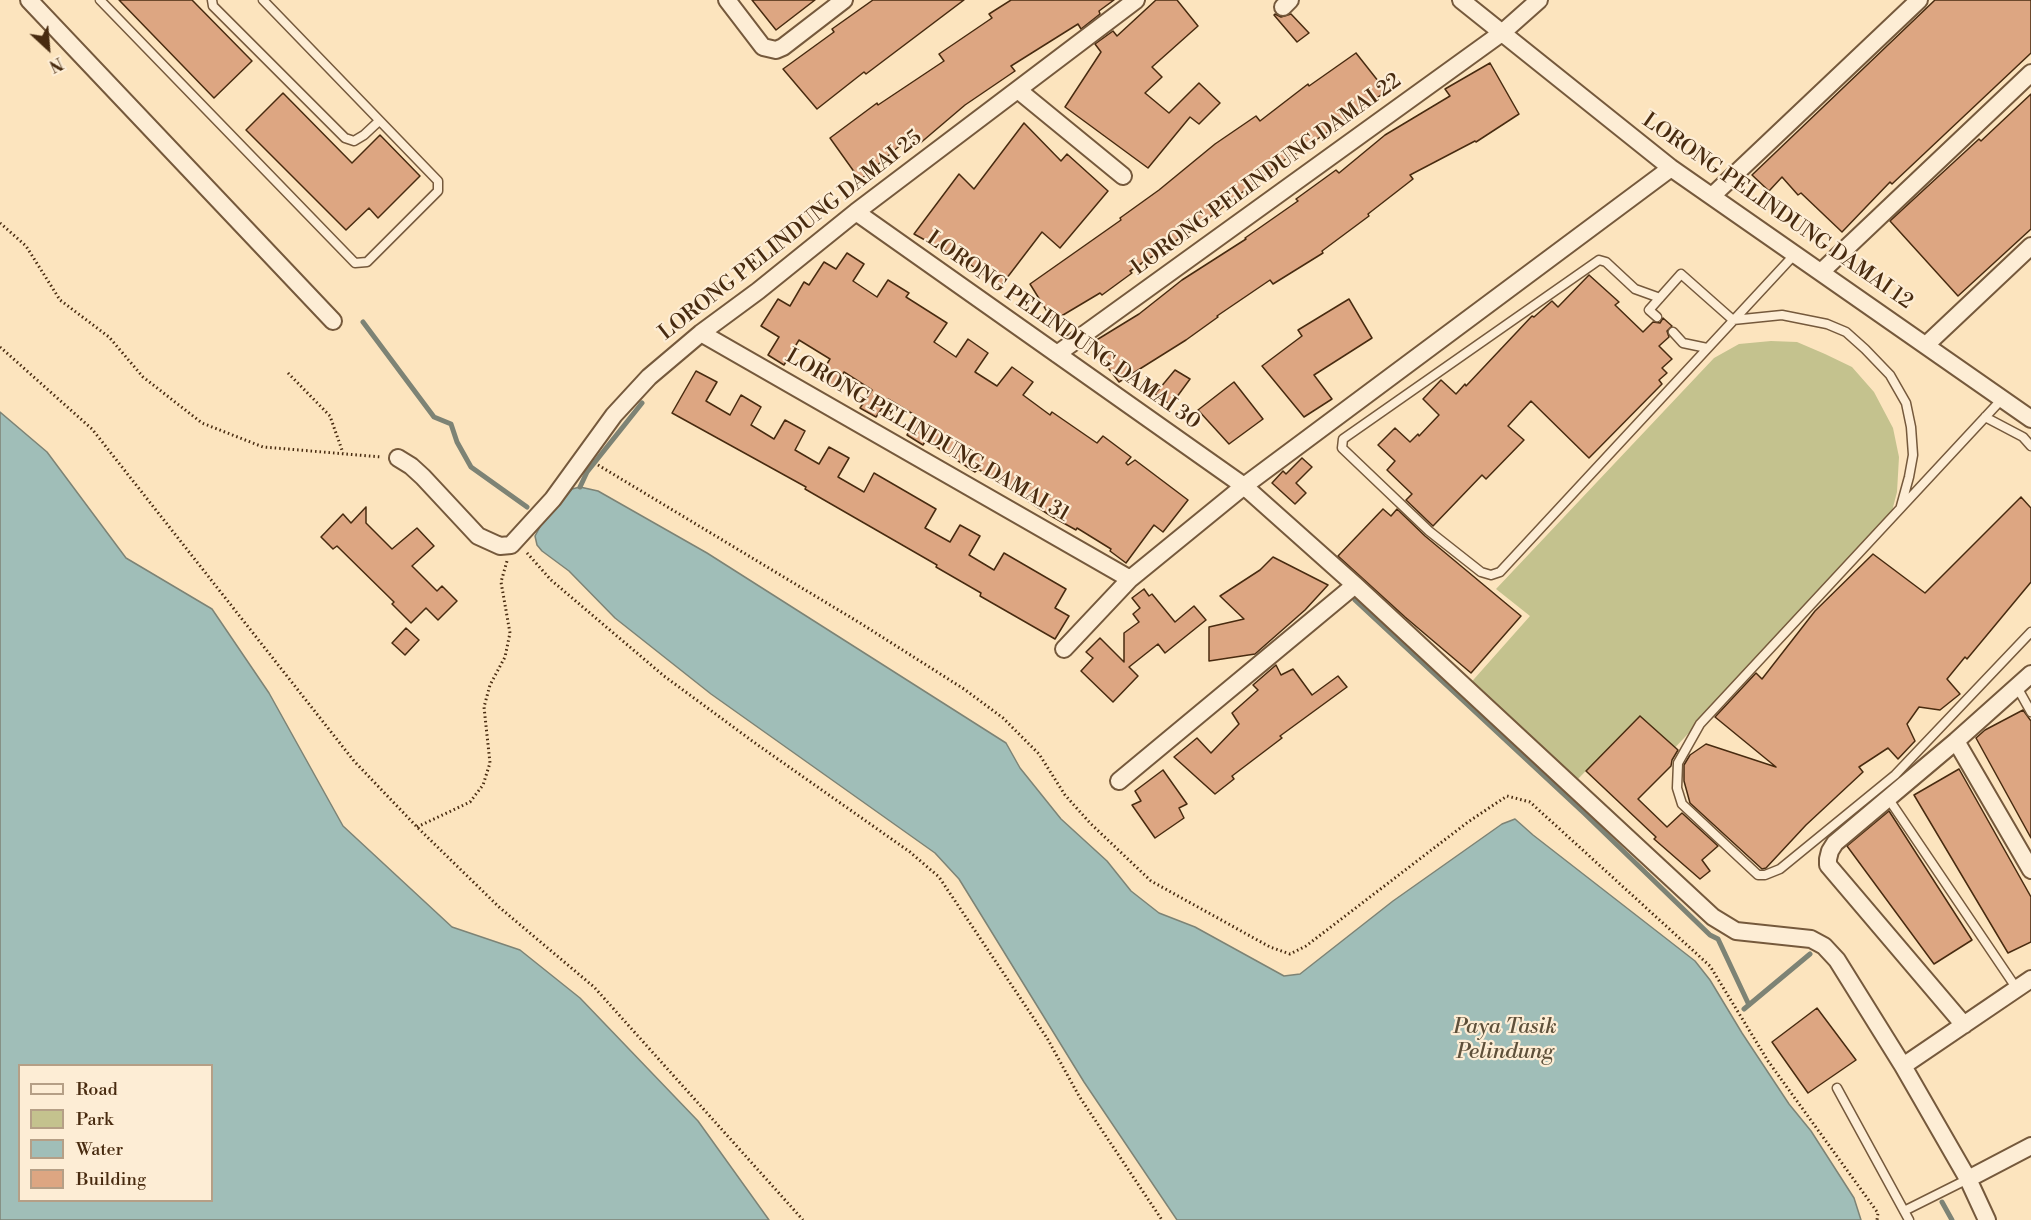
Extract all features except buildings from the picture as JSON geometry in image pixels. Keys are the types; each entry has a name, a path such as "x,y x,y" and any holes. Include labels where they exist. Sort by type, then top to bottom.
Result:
{"street":[{"path":"30,0 333,321"},
{"path":"727,0 763,47 776,50 783,48 844,0"},
{"name":"LORONG PELINDUNG DAMAI 25","path":"511,545 553,499 614,415 649,377 701,333 758,291 856,212 1136,0"},
{"name":"LORONG PELINDUNG DAMAI 12","path":"1461,0 1671,168 2031,419"},
{"name":"LORONG PELINDUNG DAMAI 22","path":"1057,354 1503,32 1539,0"},
{"path":"1712,196 1918,0"},
{"path":"1821,272 2031,73"},
{"path":"1018,90 1123,176"},
{"path":"1064,650 1130,579 1244,486 1671,168"},
{"name":"LORONG PELINDUNG DAMAI 30","path":"856,212 1244,486 1355,585 1713,917 1736,931 1811,939 1824,946 1837,960 1903,1066 1968,1179 1987,1220"},
{"path":"1926,345 2031,246"},
{"name":"LORONG PELINDUNG DAMAI 31","path":"701,333 1130,579"},
{"path":"398,458 423,477 478,536 491,544 511,545"},
{"path":"1119,782 1355,585"},
{"path":"1964,1025 1828,865 1830,851 1835,843 2031,674"},
{"path":"1956,741 2031,870"},
{"path":"1903,1066 2024,984"},
{"path":"1968,1179 2030,1150"}],"lane":[{"path":"100,0 355,263 367,262 438,191 438,181 263,0"},
{"path":"212,0 213,6 345,138 354,141 379,121"},
{"path":"1660,298 1635,289 1606,262 1599,260 1343,439 1342,448 1429,531 1481,572 1491,575 1500,572 1795,254"},
{"path":"1657,317 1649,310 1681,274 1732,320 1782,315 1827,324 1846,332 1890,375 1906,403 1913,455 1901,508"},
{"path":"1673,333 1683,343 1707,348"},
{"path":"2002,399 1700,724 1678,763 1676,780 1678,796 1682,804 1758,874 1772,873 1780,869 1895,775 2031,632"},
{"path":"1985,417 2023,437 2031,446"},
{"path":"2017,687 2031,712"},
{"path":"1888,798 2024,984"},
{"path":"1837,1088 1909,1220"},
{"path":"1904,1211 1968,1179"}],"path":[{"path":"0,223 26,246 60,300 109,337 143,376 193,418 263,447 398,458"},
{"path":"0,346 92,429 339,743 417,827 499,907 594,987 802,1220"},
{"path":"288,373 330,416 343,453"},
{"path":"600,466 860,623 964,689 1003,718 1039,754 1065,795 1151,881 1270,947 1290,954 1306,946 1468,822 1507,796 1530,802 1710,966 1768,1061 1878,1214 1877,1220"},
{"path":"523,530 527,553 551,580 664,676 910,852 939,877 1047,1038 1079,1096 1162,1220"},
{"path":"417,827 470,802 483,785 490,763 484,707 490,685 506,657 510,633 501,582 511,545"}],"green space":[{"path":"1771,341 1797,342 1852,367 1874,392 1893,428 1899,457 1897,492 1890,519 1669,754 1632,724 1576,781 1467,687 1530,616 1496,589 1714,358 1739,344"}],"water":[{"path":"0,412 47,452 126,558 212,609 269,693 343,826 452,927 520,950 580,998 698,1121 769,1220 0,1220"},
{"name":"Paya Tasik Pelindung","path":"580,487 598,491 707,553 1006,743 1020,768 1061,819 1107,861 1131,891 1159,913 1195,927 1284,976 1300,974 1393,901 1502,824 1515,819 1695,961 1710,980 1742,1033 1789,1104 1811,1131 1854,1198 1861,1220 1177,1220 1084,1082 959,879 935,853 711,694 615,618 569,571 537,545 535,536 541,525 572,489"}],"waterway":[{"path":"363,322 434,417 451,424 457,442 471,467 527,507"},
{"path":"580,487 587,472 642,403"},
{"path":"1355,600 1584,813 1710,935 1718,939 1749,1005"},
{"path":"1744,1009 1810,954"},
{"path":"1942,1202 1952,1220"}]}
